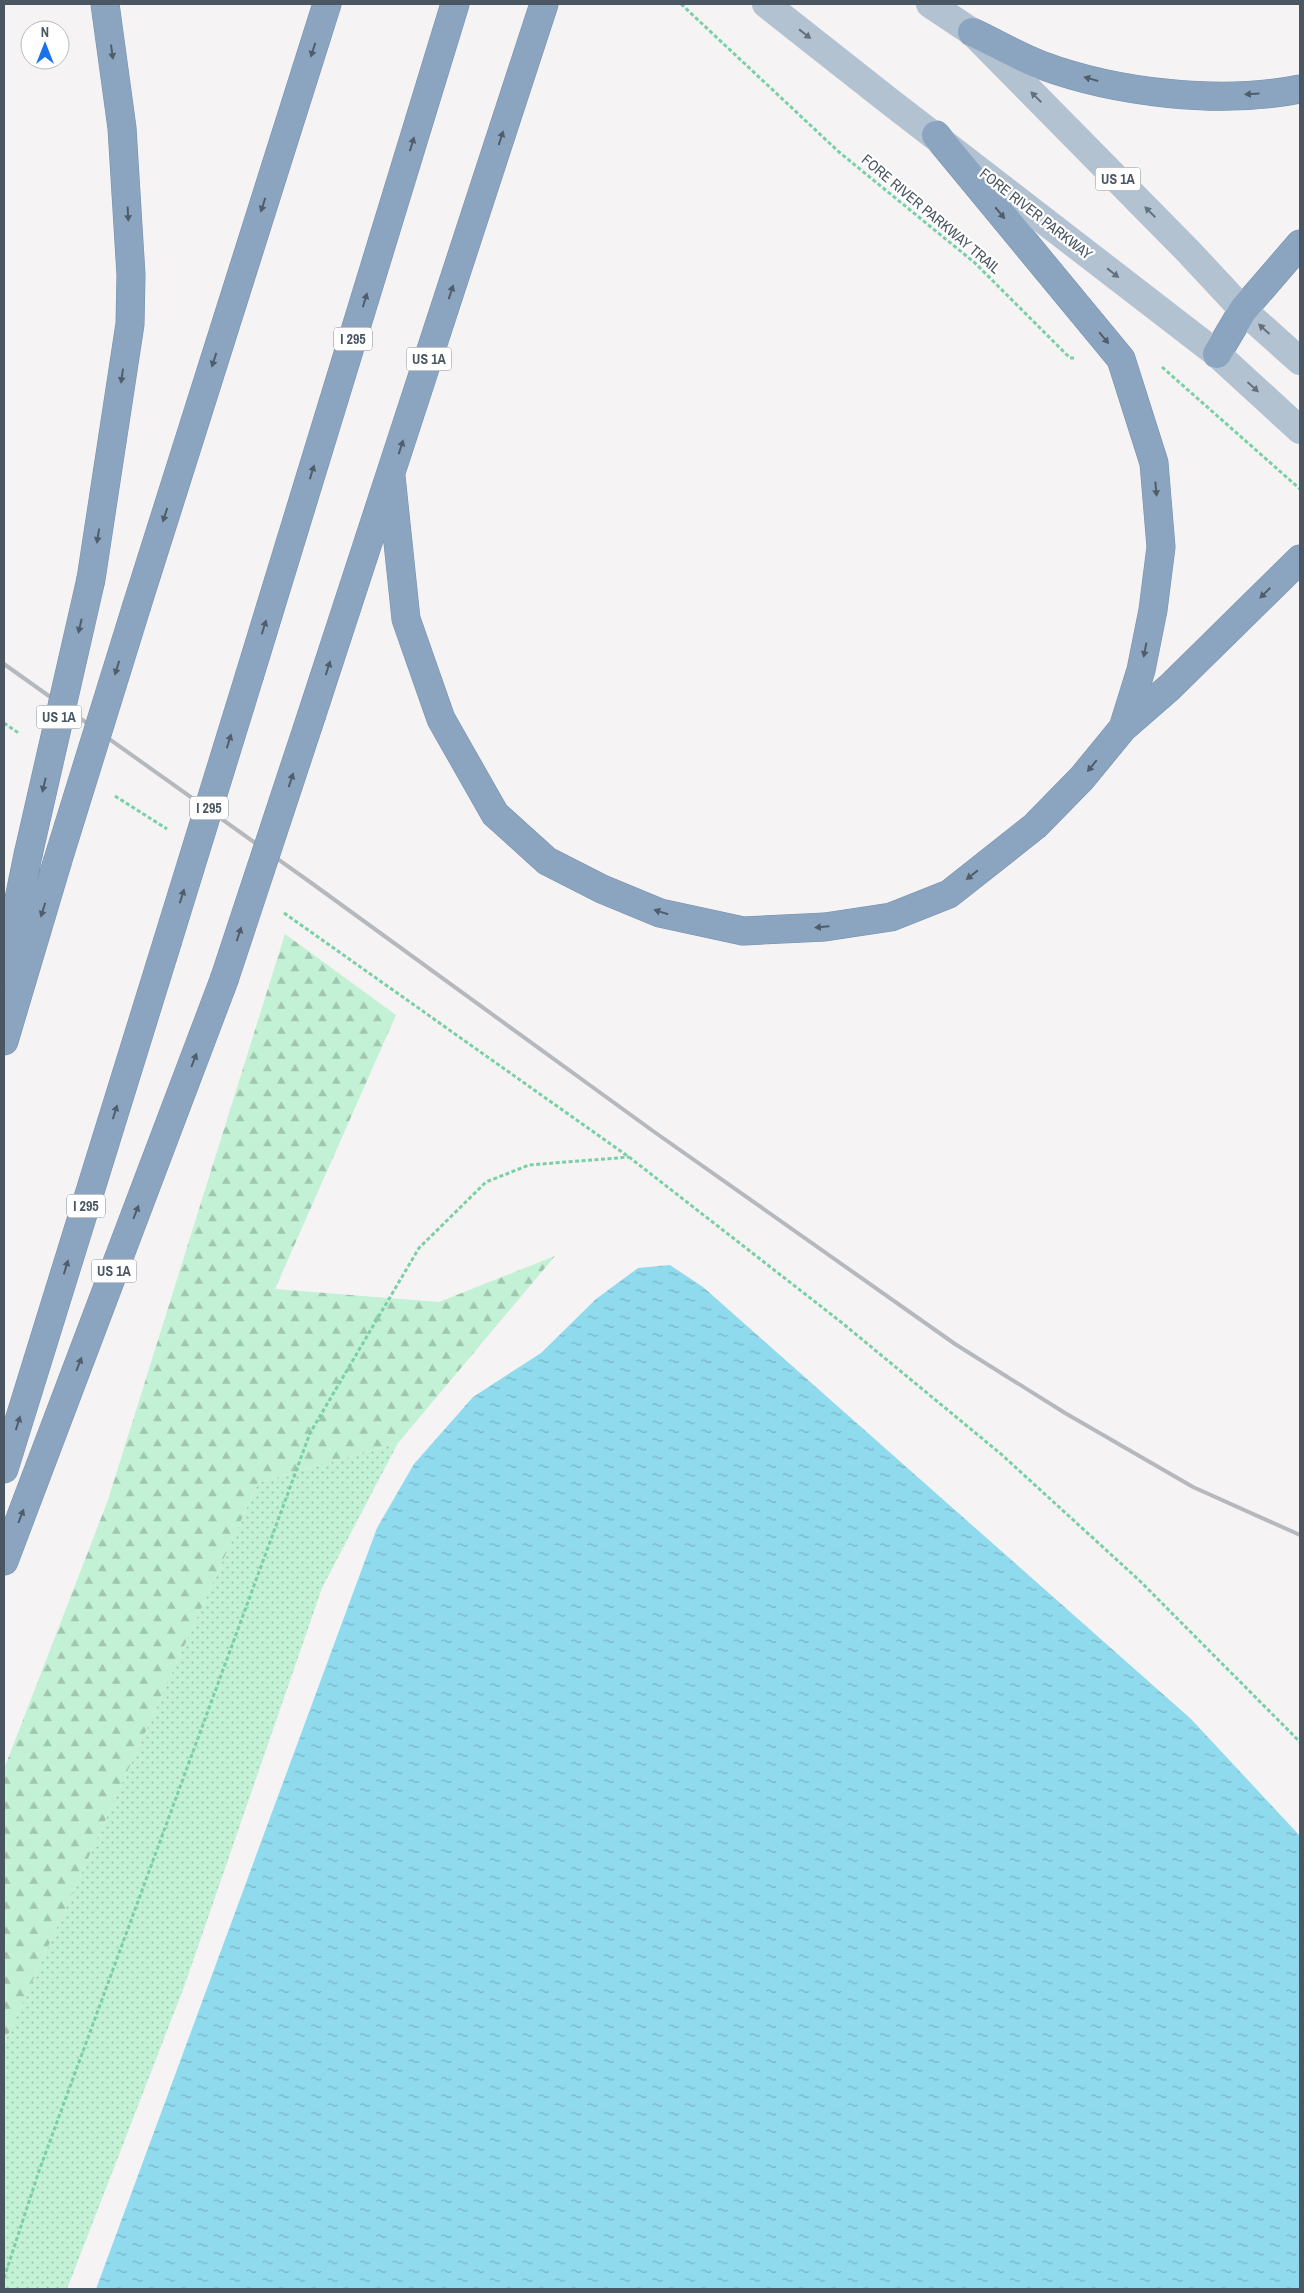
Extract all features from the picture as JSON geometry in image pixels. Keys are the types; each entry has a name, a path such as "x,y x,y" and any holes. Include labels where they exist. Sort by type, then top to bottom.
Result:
{"highway":[{"name":"US 1A","path":"4,972 28,855 91,579 130,324 131,275 122,128 105,4"},
{"path":"4,1041 137,605 327,4"},
{"name":"I 295","path":"4,1469 455,4"},
{"name":"US 1A","path":"4,1561 224,980 391,476 544,4"},
{"path":"972,32 1040,64 1111,85 1146,91 1218,96 1300,90"},
{"path":"936,135 1121,359 1154,463 1161,547 1153,610 1141,670 1123,728"},
{"path":"1217,354 1243,310 1300,244"},
{"path":"391,476 406,619 440,719 495,814 547,861 602,889 660,912 742,931 825,927 891,917 949,894 1035,826 1082,778 1123,728 1170,687 1300,559"}],"main road":[{"name":"FORE RIVER PARKWAY","path":"766,4 1217,354 1300,430"},
{"name":"US 1A","path":"930,4 972,32 1187,250 1243,310 1300,361"}],"path":[{"name":"FORE RIVER PARKWAY TRAIL","path":"681,4 839,152 975,263 1070,358 1121,359 1159,365 1300,489"},
{"path":"4,723 20,734"},
{"path":"112,794 170,832"},
{"path":"283,912 629,1157 841,1322 1001,1454 1140,1581 1300,1742"},
{"path":"4,2278 46,2152 310,1434 419,1248 486,1182 530,1165 629,1157"}],"green space":[{"path":"285,934 396,1015 275,1289 439,1302 555,1256 398,1443 258,1483 4,2044 4,1769 108,1500"},
{"path":"398,1443 322,1588 184,1987 67,2289 4,2289 4,2044 258,1483"}],"water":[{"path":"670,1265 703,1287 1191,1719 1300,1836 1300,2289 96,2289 377,1528 414,1464 473,1397 541,1353 596,1299 638,1268"}],"railway":[{"path":"4,664 310,882 653,1131 955,1344 1065,1413 1193,1487 1300,1535"}]}
